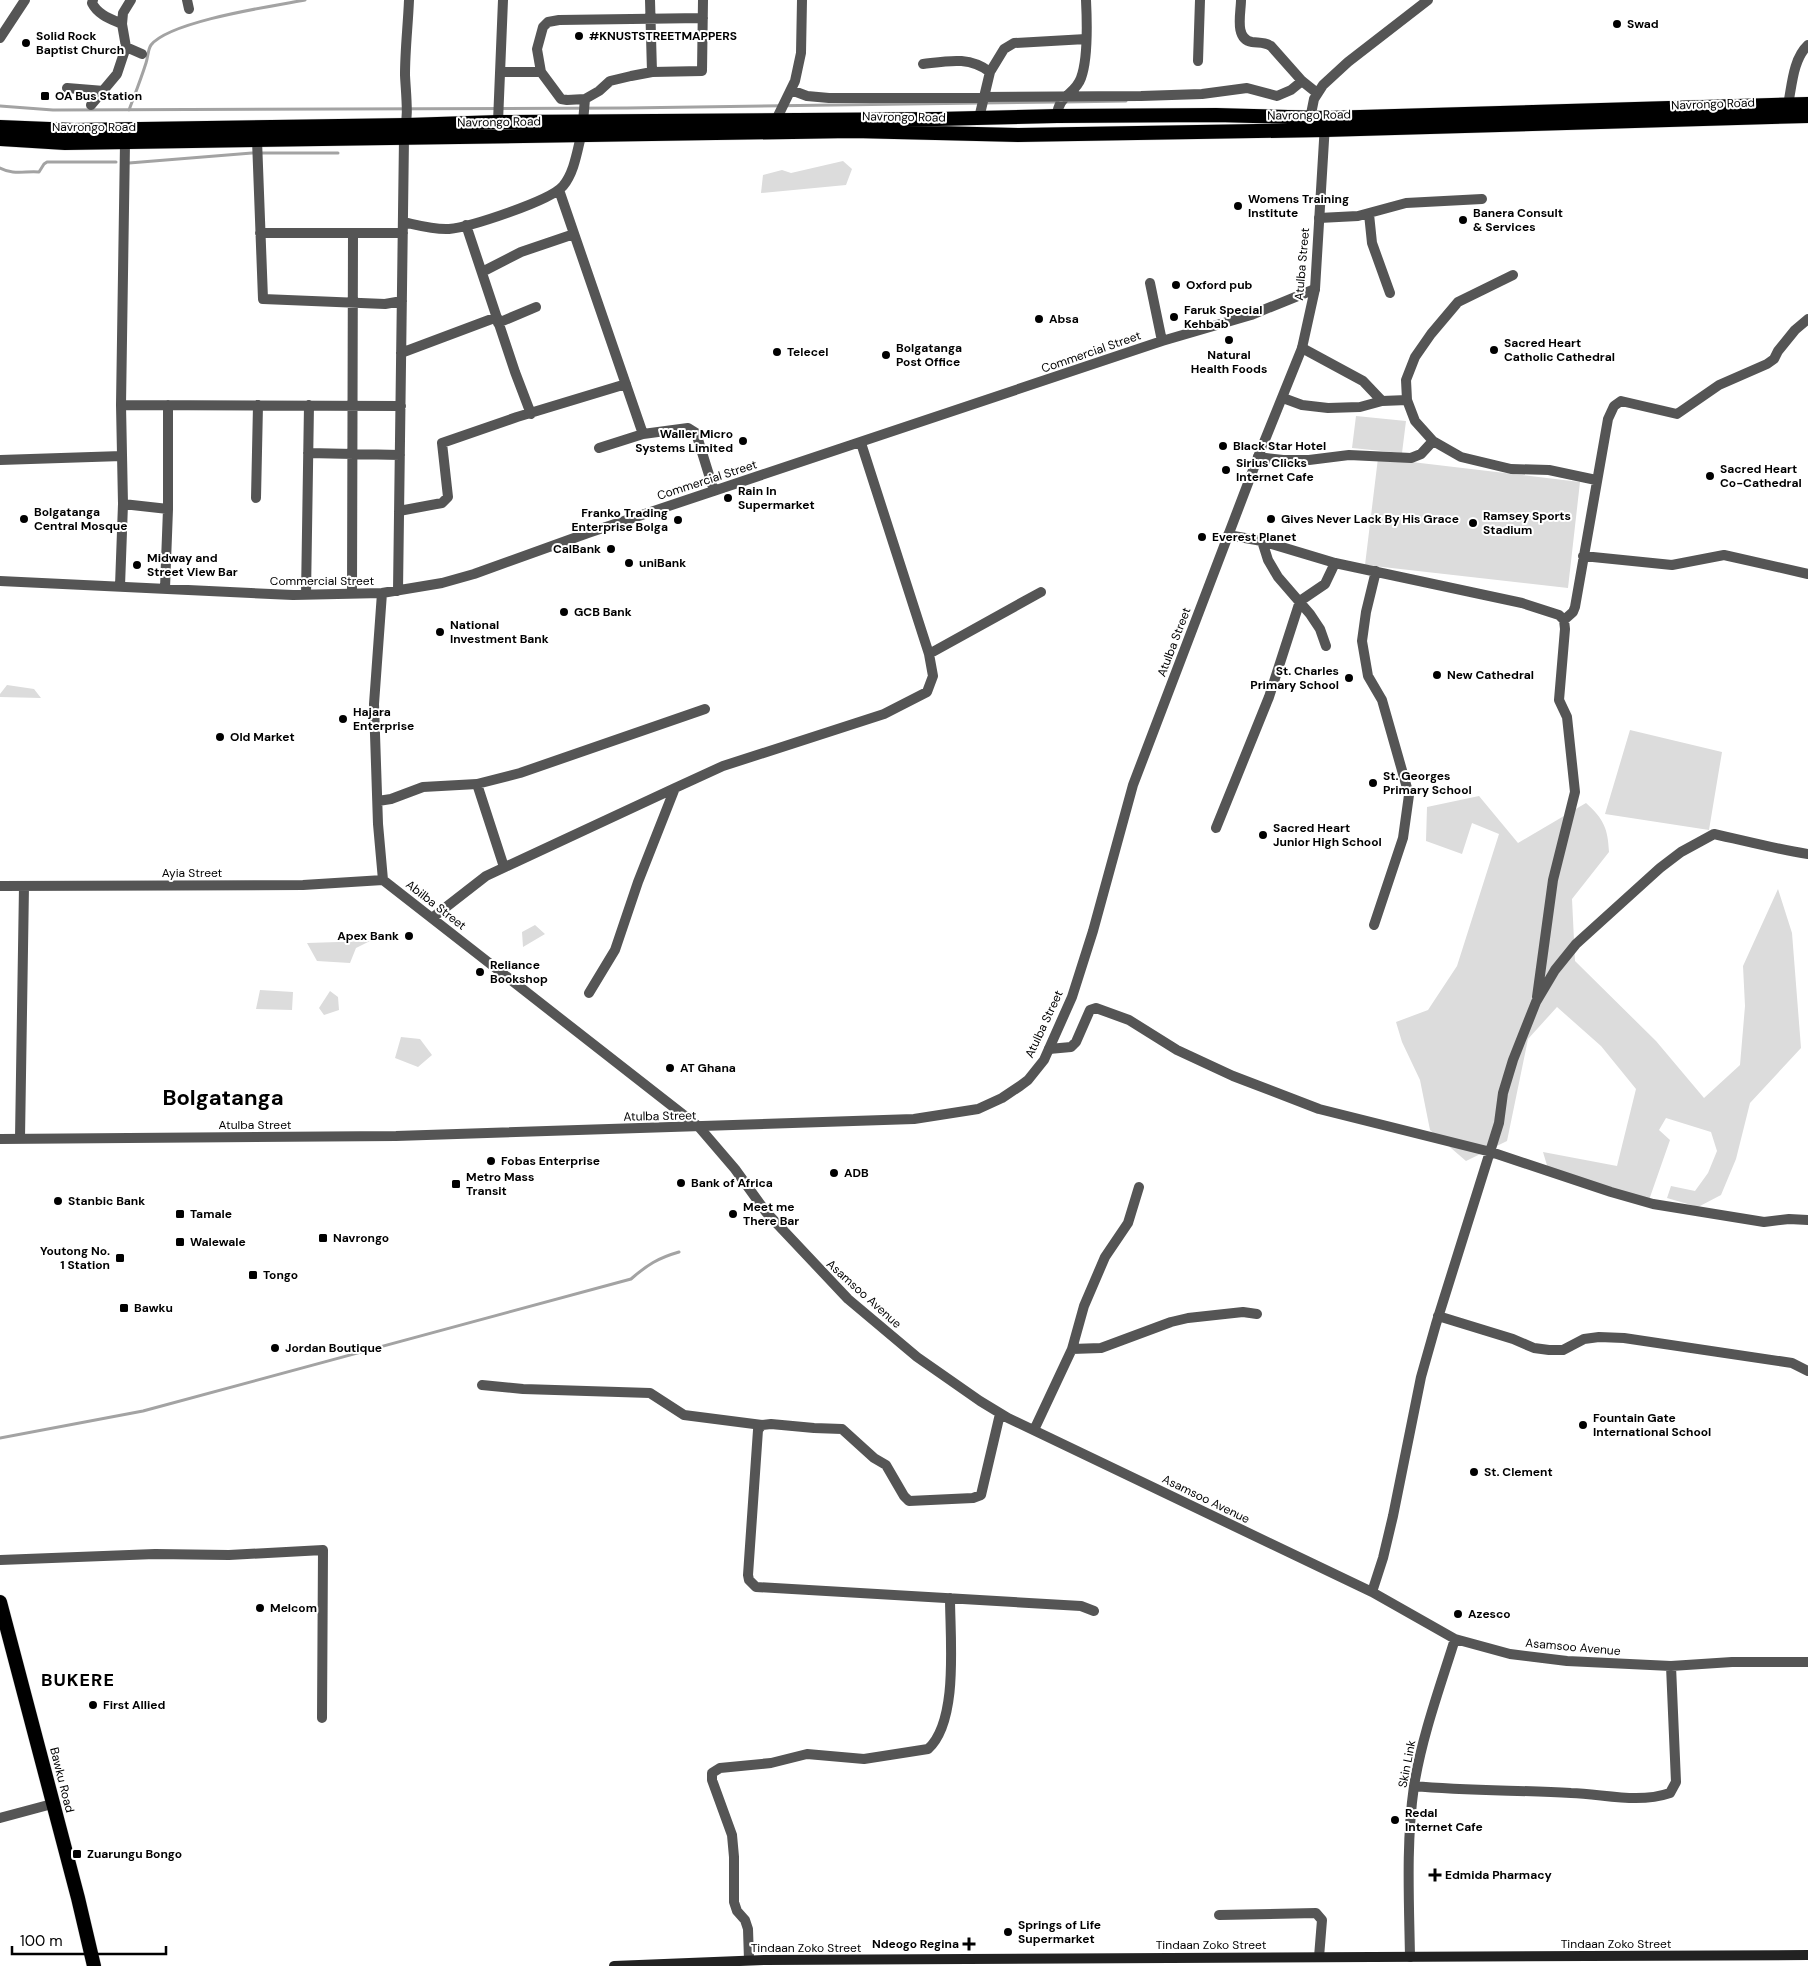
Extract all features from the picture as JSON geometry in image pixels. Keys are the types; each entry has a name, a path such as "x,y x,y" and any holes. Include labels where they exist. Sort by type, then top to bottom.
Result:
{"highway":[{"name":"Navrongo Road","path":"1325,124 1808,104"},
{"name":"Navrongo Road","path":"0,127 74,130 406,132 454,138 582,129 776,120 981,106 1057,116 1216,115 1309,124"},
{"name":"Navrongo Road","path":"0,139 65,143 256,140 406,132 498,122 582,129 1018,135 1309,124 1808,116"},
{"name":"Bawku Road","path":"0,1602 3,1631 78,1898 94,1966"}],"main road":[{"name":"Tindaan Zoko Street","path":"614,1966 749,1960 764,1963 1065,1962 1319,1957 1380,1961 1410,1957 1808,1955"}],"street":[{"path":"0,38 25,0"},
{"path":"93,0 92,3 99,12 122,24"},
{"path":"91,105 117,74 126,47 122,24 123,12 131,0"},
{"path":"498,122 503,0"},
{"path":"650,0 652,72"},
{"path":"703,18 559,20 548,22 543,26 537,49 541,72 562,99 567,100 585,99 599,91 610,81 652,72 702,71 704,0"},
{"path":"776,120 791,90 801,53 802,0"},
{"path":"1057,116 1059,104 1064,96 1075,88 1081,79 1086,39 1086,0"},
{"path":"1198,61 1200,0"},
{"path":"1241,0 1240,29 1242,35 1248,41 1267,43 1271,46 1302,81 1317,93"},
{"path":"1309,124 1311,106 1323,85 1348,62 1428,0"},
{"path":"398,591 406,38 409,1"},
{"path":"981,106 990,72 1004,49 1014,43 1086,39"},
{"path":"1788,105 1798,60 1802,50 1808,45"},
{"path":"126,47 142,54"},
{"path":"923,64 954,61 968,62 980,64 990,72"},
{"path":"500,72 541,72"},
{"path":"791,90 807,96 829,98 981,106 1064,96 1202,94 1247,88 1277,96 1291,90 1302,81"},
{"path":"67,88 104,91"},
{"path":"403,222 448,229 537,202 558,190 564,185 572,170 582,129 585,99"},
{"name":"Atulba Street","path":"0,1139 396,1136 914,1119 978,1109 1002,1098 1020,1086 1036,1070 1049,1049 1072,997 1090,940 1133,785 1258,457 1302,348 1315,289 1325,124"},
{"path":"256,140 264,299 385,304 402,301"},
{"path":"120,586 123,504 122,405 125,143"},
{"path":"558,190 643,434"},
{"path":"1319,218 1370,214 1406,203 1482,199"},
{"path":"1370,214 1372,243 1390,293"},
{"path":"466,225 531,414"},
{"path":"260,233 403,233"},
{"path":"352,594 353,233"},
{"path":"482,272 521,252 574,234"},
{"path":"1513,274 1458,302 1431,334 1415,357 1406,380 1407,400 1414,421 1433,441 1461,456 1511,468 1549,470 1596,480"},
{"path":"1150,283 1162,341"},
{"name":"Commercial Street","path":"0,581 306,595 382,593 442,583 474,574 714,491 1162,341 1251,315 1315,289"},
{"path":"401,353 536,307"},
{"path":"1564,620 1573,612 1575,607 1596,480 1608,419 1614,406 1622,401 1677,414 1719,385 1767,364 1774,359 1795,330 1808,319"},
{"path":"1302,348 1364,381 1382,401"},
{"path":"399,511 442,503 448,498 442,443 481,428 626,384"},
{"path":"1283,398 1302,405 1328,408 1360,407 1382,401 1407,400"},
{"path":"122,405 401,406"},
{"path":"165,588 168,510 168,405"},
{"path":"256,498 258,405"},
{"path":"306,595 309,405"},
{"path":"600,448 643,434 688,428 696,433 714,491"},
{"path":"1258,457 1283,460 1309,460 1349,455 1411,458 1421,454 1433,441"},
{"path":"432,918 486,876 723,766 884,714 927,692 933,676 929,654 860,443"},
{"path":"308,453 400,455"},
{"path":"0,460 122,456"},
{"path":"123,504 168,510"},
{"path":"1228,535 1262,541 1335,563 1376,570 1522,603 1559,615 1564,620 1565,629 1559,700 1567,717 1575,792 1553,880 1536,1002"},
{"path":"1262,541 1268,560 1278,577 1300,601 1320,630 1326,646"},
{"path":"1583,556 1672,565 1724,556 1808,574"},
{"path":"1216,828 1269,697 1300,601 1325,584 1335,563"},
{"path":"1374,925 1403,838 1409,795 1382,700 1368,676 1362,642 1366,612 1376,570"},
{"path":"929,654 1041,592"},
{"path":"382,593 374,704 378,824 383,880"},
{"path":"378,800 391,799 424,787 477,784 520,773 705,709"},
{"path":"477,784 504,867"},
{"path":"589,993 615,950 638,882 675,788"},
{"path":"1372,1592 1383,1558 1421,1377 1438,1316 1500,1123 1503,1093 1513,1060 1536,1002 1554,970 1576,944 1660,868 1681,852 1714,834 1773,849 1808,854"},
{"name":"Ayia Street","path":"0,886 303,885 383,880"},
{"name":"Abilba Street","path":"383,880 700,1127"},
{"path":"20,1138 24,886"},
{"path":"1049,1049 1071,1047 1076,1042 1090,1010 1096,1008 1128,1020 1177,1050 1233,1076 1319,1109 1491,1152 1653,1204 1764,1222 1789,1219 1808,1220"},
{"name":"Asamsoo Avenue","path":"700,1127 735,1169 766,1212 807,1258 848,1298 917,1357 1000,1414 1372,1592 1455,1640 1510,1654 1567,1661 1671,1666 1732,1662 1808,1662"},
{"path":"1034,1430 1072,1349 1084,1306 1105,1257 1128,1222 1139,1187"},
{"path":"1072,1349 1101,1348 1171,1322 1188,1318 1243,1312 1257,1314"},
{"path":"1438,1316 1513,1339 1534,1348 1563,1350 1584,1339 1599,1337 1624,1338 1792,1363 1808,1371"},
{"path":"482,1385 523,1389 650,1393 684,1415 762,1425 771,1424 844,1430 874,1458 888,1467 906,1500 977,1498 983,1490 1000,1414"},
{"path":"762,1425 758,1430 748,1575 756,1587 1081,1606 1094,1611"},
{"path":"0,1560 155,1554 229,1555 323,1550 322,1718"},
{"path":"749,1960 748,1929 734,1902 732,1835 712,1780 712,1773 720,1768 771,1764 807,1754 864,1759 928,1749 940,1732 950,1701 950,1598"},
{"name":"Skin Link","path":"1410,1957 1408,1870 1414,1786 1429,1721 1455,1640"},
{"path":"1414,1786 1460,1790 1573,1793 1619,1798 1662,1796 1670,1793 1676,1782 1671,1666"},
{"path":"0,1818 52,1804"},
{"path":"1219,1916 1316,1914 1322,1920 1319,1957"}],"shaded area":[{"path":"843,161 852,169 846,185 761,193 763,175 782,170 791,173"},
{"path":"1356,416 1406,421 1402,453 1352,448"},
{"name":"Ramsey Sports Stadium","path":"1378,458 1580,482 1568,588 1365,565"},
{"path":"7,685 34,689 41,698 0,697 0,694"},
{"path":"1630,730 1722,752 1709,830 1605,814"},
{"path":"1479,796 1518,843 1586,803 1601,819 1608,837 1609,852 1572,899 1575,961 1656,1041 1704,1098 1740,1065 1745,1006 1743,966 1778,889 1792,933 1801,1048 1750,1103 1736,1159 1721,1195 1698,1207 1667,1198 1671,1186 1695,1191 1708,1173 1717,1151 1711,1132 1666,1118 1659,1130 1670,1140 1649,1200 1549,1172 1543,1152 1617,1166 1636,1089 1601,1046 1557,1007 1528,1039 1507,1141 1466,1161 1430,1130 1420,1080 1402,1042 1396,1022 1428,1010 1457,966 1499,834 1472,823 1462,854 1426,841 1427,807"},
{"path":"535,925 545,934 523,947 522,932"},
{"path":"370,941 356,948 350,963 317,961 307,943"},
{"path":"260,990 293,992 292,1010 256,1009"},
{"path":"330,991 338,997 339,1010 324,1015 319,1008"},
{"path":"401,1037 420,1039 432,1055 418,1067 395,1058"}],"waterway":[{"path":"129,110 150,47 162,36 223,16 305,0"},
{"path":"1064,102 1126,101"},
{"path":"0,106 53,110 627,108 1058,102"},
{"path":"129,163 252,153 338,153"},
{"path":"0,168 14,172 39,172 47,162 116,162"},
{"path":"0,1438 143,1411 631,1279 653,1262 679,1252"}],"place":[{"name":"Swad","path":"1617,24"},
{"name":"#KNUSTSTREETMAPPERS","path":"579,36"},
{"name":"Solid Rock Baptist Church","path":"26,43"},
{"name":"OA Bus Station","path":"45,96"},
{"name":"Womens Training Institute","path":"1238,206"},
{"name":"Banera Consult & Services","path":"1463,220"},
{"name":"Oxford pub","path":"1176,285"},
{"name":"Faruk Special Kehbab","path":"1174,317"},
{"name":"Absa","path":"1039,319"},
{"name":"Natural Health Foods","path":"1229,340"},
{"name":"Sacred Heart Catholic Cathedral","path":"1494,350"},
{"name":"Telecel","path":"777,352"},
{"name":"Bolgatanga Post Office","path":"886,355"},
{"name":"Waller Micro Systems Limited","path":"743,441"},
{"name":"Black Star Hotel","path":"1223,446"},
{"name":"Sirius Clicks Internet Cafe","path":"1226,470"},
{"name":"Sacred Heart Co-Cathedral","path":"1710,476"},
{"name":"Rain In Supermarket","path":"728,498"},
{"name":"Bolgatanga Central Mosque","path":"24,519"},
{"name":"Gives Never Lack By His Grace","path":"1271,519"},
{"name":"Franko Trading Enterprise Bolga","path":"678,520"},
{"name":"Ramsey Sports Stadium","path":"1473,523"},
{"name":"Everest Planet","path":"1202,537"},
{"name":"CalBank","path":"611,549"},
{"name":"uniBank","path":"629,563"},
{"name":"Midway and Street View Bar","path":"137,565"},
{"name":"GCB Bank","path":"564,612"},
{"name":"National Investment Bank","path":"440,632"},
{"name":"New Cathedral","path":"1437,675"},
{"name":"St. Charles Primary School","path":"1349,678"},
{"name":"Hajara Enterprise","path":"343,719"},
{"name":"Old Market","path":"220,737"},
{"name":"St. Georges Primary School","path":"1373,783"},
{"name":"Sacred Heart Junior High School","path":"1263,835"},
{"name":"Apex Bank","path":"409,936"},
{"name":"Reliance Bookshop","path":"480,972"},
{"name":"AT Ghana","path":"670,1068"},
{"name":"Fobas Enterprise","path":"491,1161"},
{"name":"ADB","path":"834,1173"},
{"name":"Bank of Africa","path":"681,1183"},
{"name":"Metro Mass Transit","path":"456,1184"},
{"name":"Stanbic Bank","path":"58,1201"},
{"name":"Tamale","path":"180,1214"},
{"name":"Meet me There Bar","path":"733,1214"},
{"name":"Navrongo","path":"323,1238"},
{"name":"Walewale","path":"180,1242"},
{"name":"Youtong No. 1 Station","path":"120,1258"},
{"name":"Tongo","path":"253,1275"},
{"name":"Bawku","path":"124,1308"},
{"name":"Jordan Boutique","path":"275,1348"},
{"name":"Fountain Gate International School","path":"1583,1425"},
{"name":"St. Clement","path":"1474,1472"},
{"name":"Melcom","path":"260,1608"},
{"name":"Azesco","path":"1458,1614"},
{"name":"First Allied","path":"93,1705"},
{"name":"Redal Internet Cafe","path":"1395,1820"},
{"name":"Zuarungu Bongo","path":"77,1854"},
{"name":"Edmida Pharmacy","path":"1435,1875"},
{"name":"Springs of Life Supermarket","path":"1008,1932"},
{"name":"Ndeogo Regina","path":"969,1944"}],"district":[{"name":"Bolgatanga","path":"223,1097"},
{"name":"BUKERE","path":"78,1680"}]}
